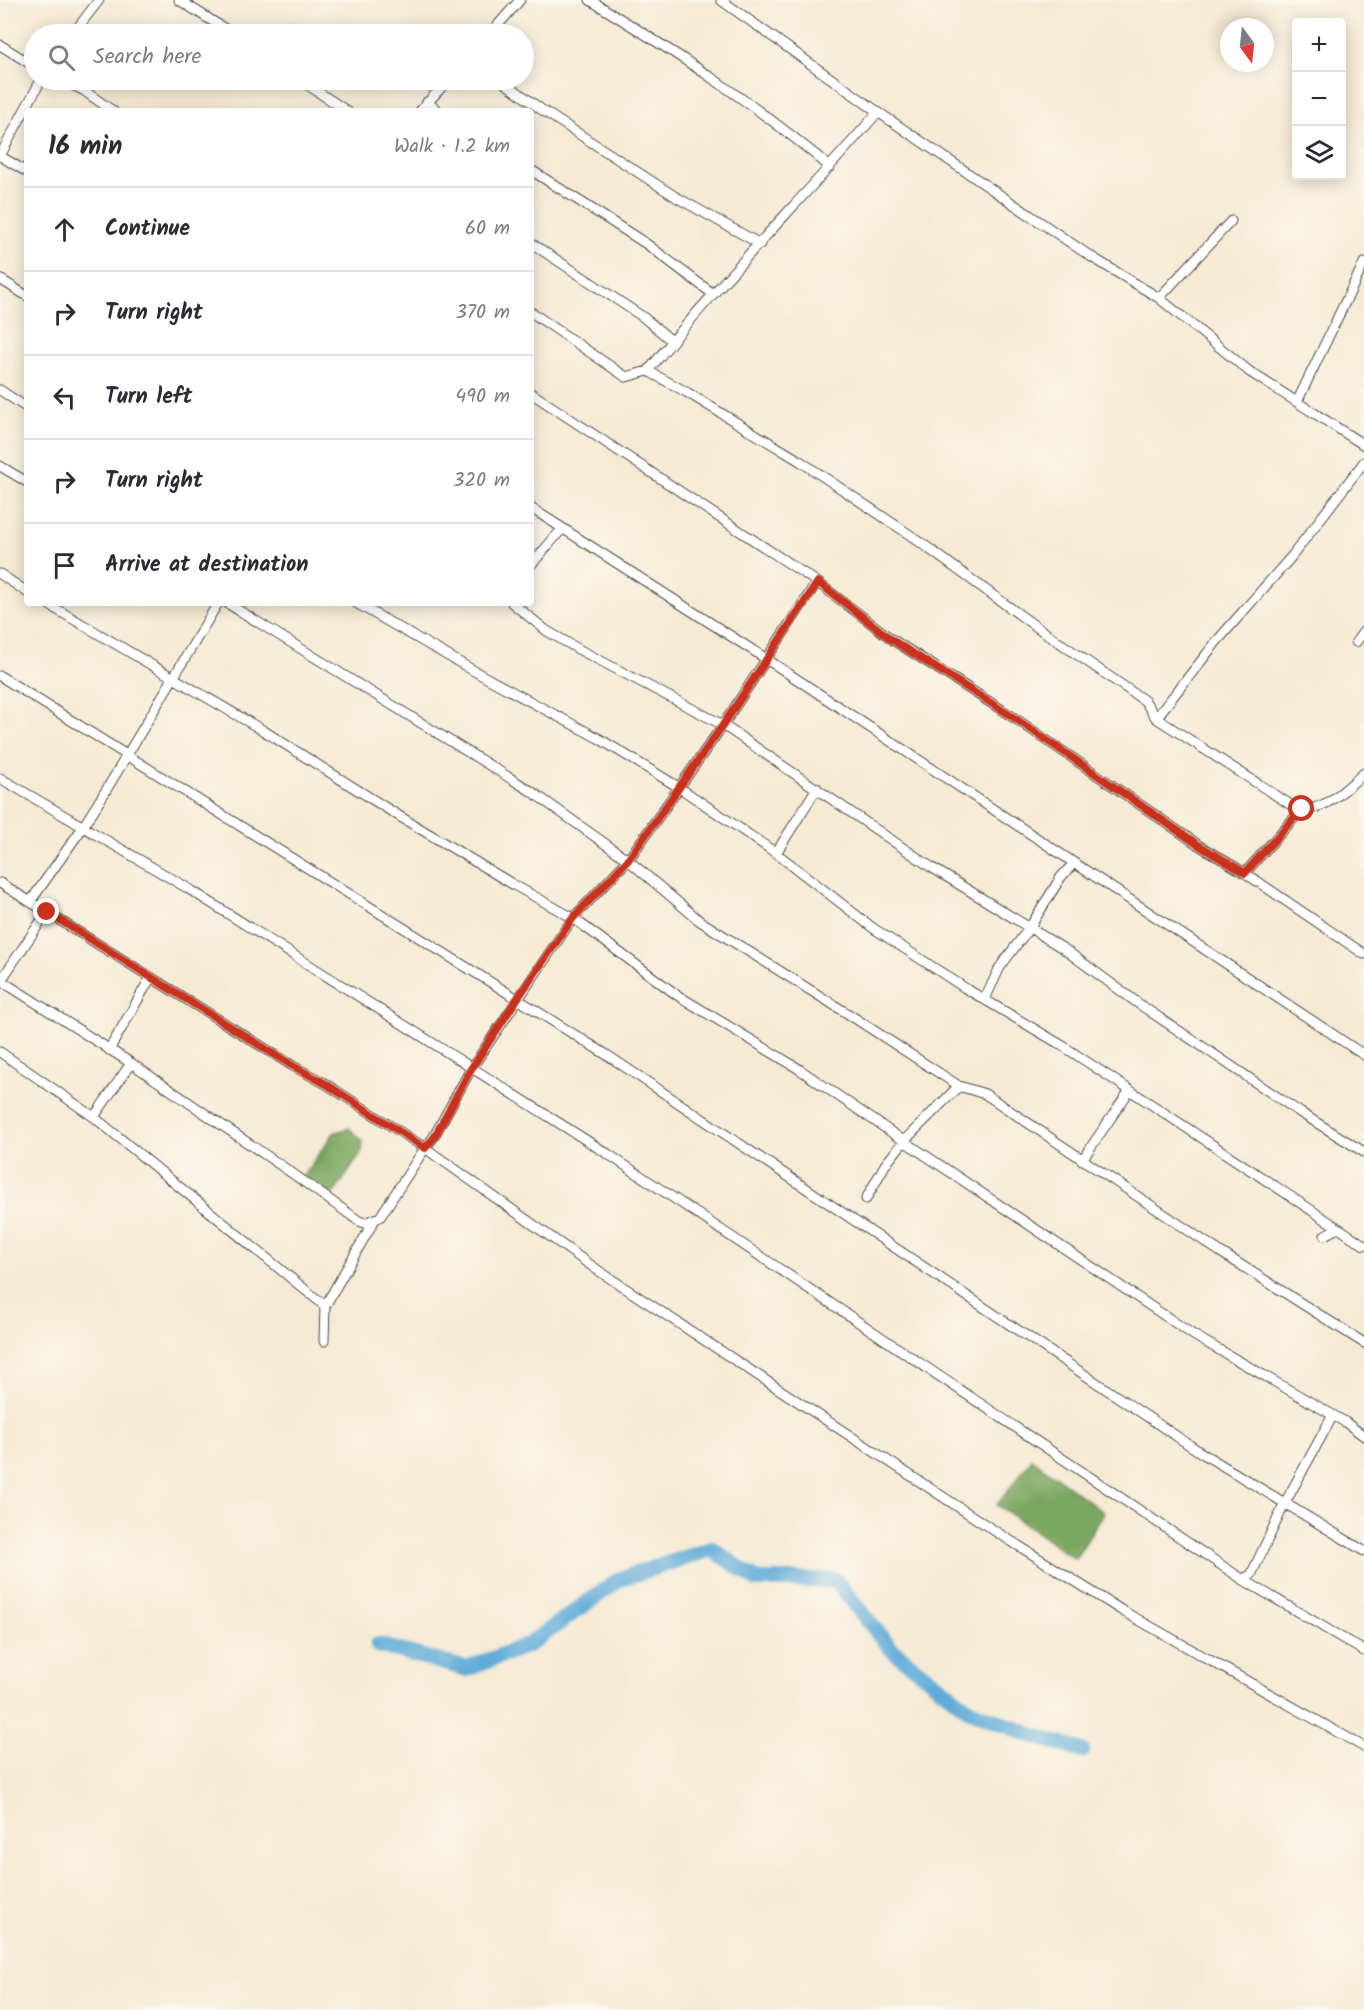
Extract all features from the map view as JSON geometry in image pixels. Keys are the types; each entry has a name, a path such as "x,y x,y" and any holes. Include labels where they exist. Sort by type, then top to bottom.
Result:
{"street":[{"path":"81,24 99,0"},
{"path":"179,0 217,24"},
{"path":"499,24 520,0"},
{"path":"590,0 736,93 787,130 830,167"},
{"path":"721,0 878,112 1090,256 1159,298 1250,372 1364,445"},
{"path":"0,45 24,60"},
{"path":"26,108 36,90"},
{"path":"83,90 109,108"},
{"path":"315,90 342,108"},
{"path":"422,108 438,90"},
{"path":"515,90 676,197 760,244"},
{"path":"427,102 434,108"},
{"path":"24,112 0,156 24,170"},
{"path":"534,314 626,376 648,371 713,294 878,112"},
{"path":"534,172 648,245 713,294"},
{"path":"1159,298 1231,220"},
{"path":"534,245 643,317 672,341"},
{"path":"1297,402 1364,264"},
{"path":"0,279 24,295"},
{"path":"648,371 800,461 913,537 1031,623 1145,701 1156,718 1294,807 1307,810 1327,804 1364,773"},
{"path":"0,390 24,406"},
{"path":"534,395 818,582 892,640 1016,719 1200,846 1245,873 1364,954"},
{"path":"1156,718 1217,641 1292,556 1364,462"},
{"path":"0,466 24,481"},
{"path":"534,510 765,658 1364,1055"},
{"path":"534,562 562,529"},
{"path":"0,574 24,590"},
{"path":"47,912 0,980 131,1063 359,1221 365,1223 374,1221 380,1217 434,1138 471,1069 573,918 628,860 680,788 818,582"},
{"path":"51,606 264,731 399,816 573,918 677,994 799,1069 1195,1336 1333,1415 1364,1436"},
{"path":"30,902 83,827 216,606"},
{"path":"232,606 531,791 628,860 700,921 959,1086 985,1094 1222,1253 1364,1343"},
{"path":"361,606 483,676 598,738 680,788 776,853 873,928 1063,1046 1364,1245"},
{"path":"516,606 548,631 723,725 931,867 1064,949 1157,1016 1293,1108 1364,1152"},
{"path":"1356,642 1364,631"},
{"path":"0,676 607,1055 1200,1452 1364,1551"},
{"path":"0,778 230,914 608,1154 1242,1580 1364,1651"},
{"path":"776,853 817,788"},
{"path":"1245,873 1302,809"},
{"path":"985,999 1000,967 1030,927 1061,877 1074,863"},
{"path":"0,883 293,1066 326,1084 425,1148 599,1271 995,1531 1121,1610 1364,1747"},
{"path":"109,1050 151,977"},
{"path":"0,1052 94,1117 325,1306"},
{"path":"94,1117 131,1063"},
{"path":"867,1199 885,1166 904,1141 959,1086"},
{"path":"1082,1160 1130,1090"},
{"path":"324,1341 325,1306 374,1221"},
{"path":"1325,1235 1338,1228"},
{"path":"1242,1580 1251,1575 1333,1415"}],"green space":[{"path":"349,1128 362,1140 362,1152 334,1193 326,1194 303,1176 334,1133"},
{"path":"1032,1459 1104,1513 1075,1559 997,1505"}],"waterway":[{"path":"378,1645 467,1669 530,1644 620,1579 712,1549 757,1580 835,1580 891,1649 970,1710 1026,1733 1082,1751"}],"route":[{"path":"47,912 293,1066 326,1084 425,1148 434,1138 471,1069 573,918 628,860 680,788 818,582 892,640 1016,719 1200,846 1245,873 1302,809"}]}
